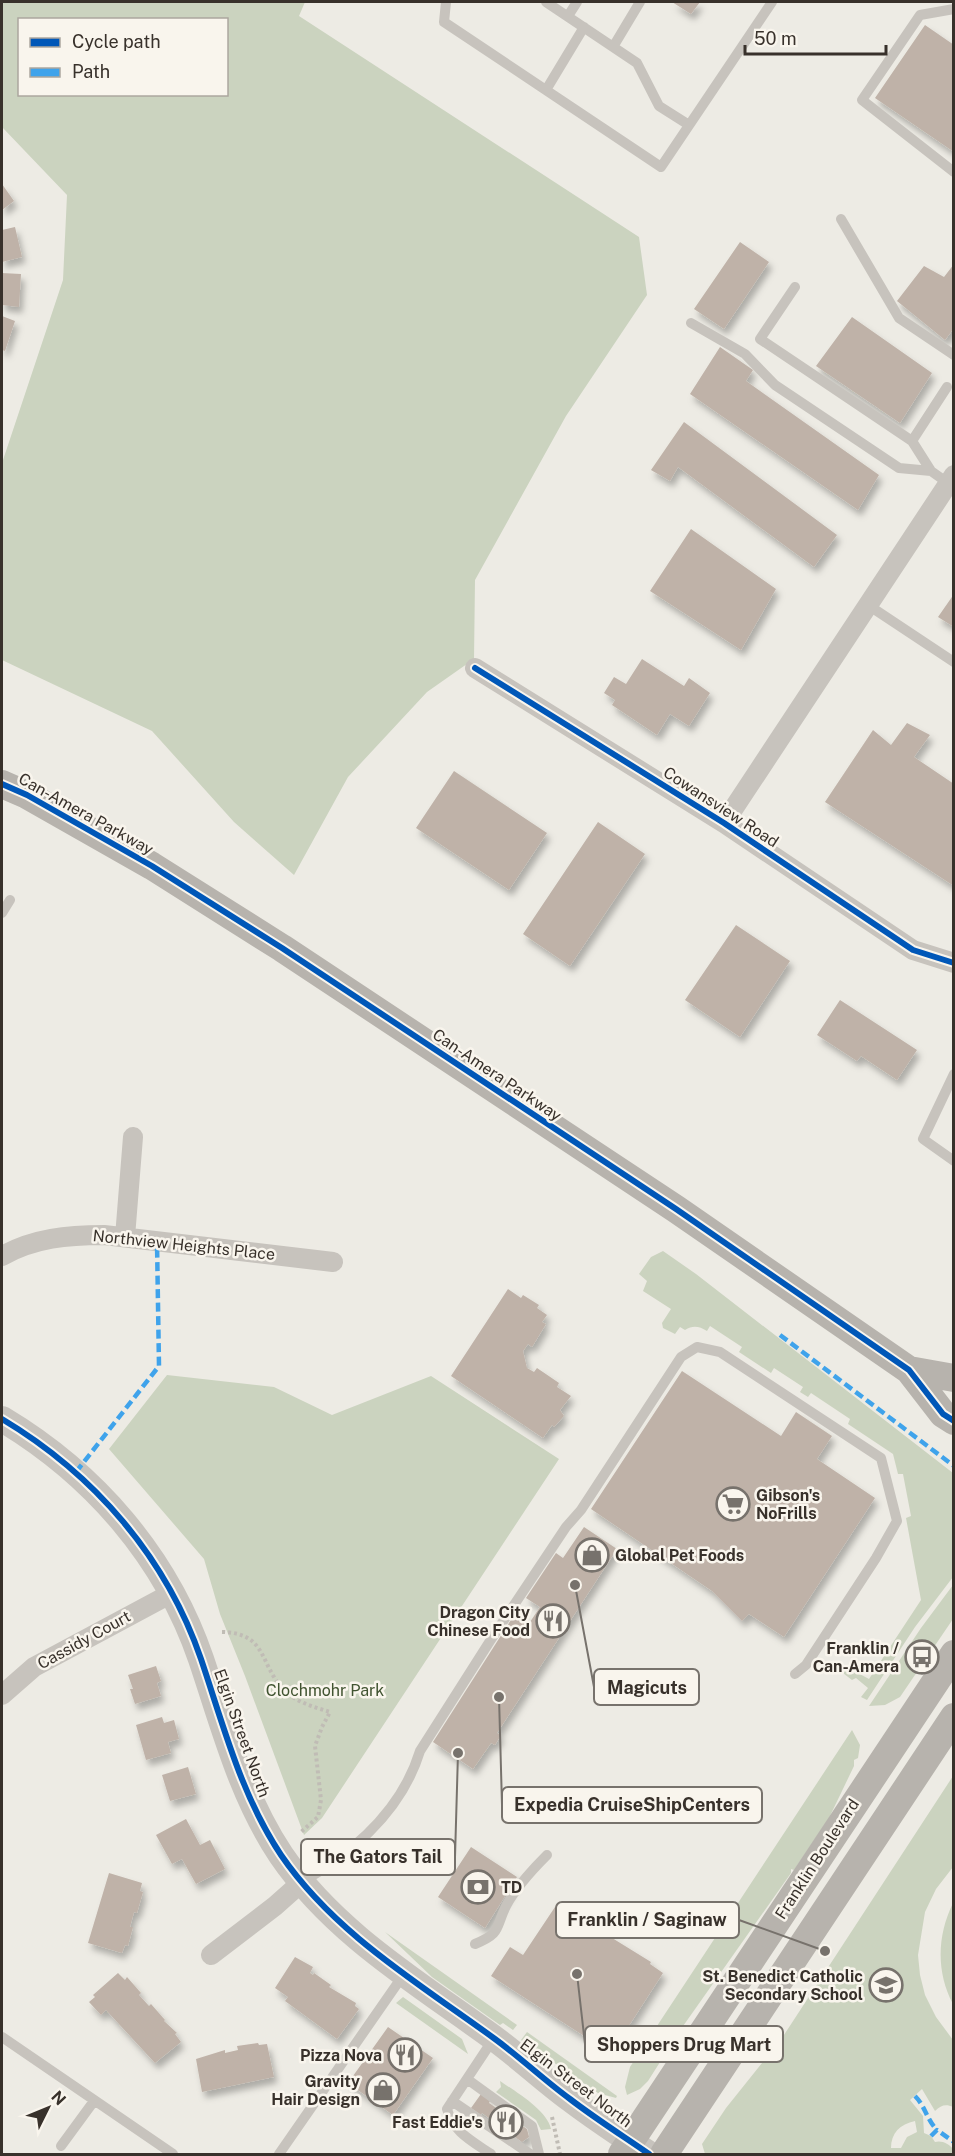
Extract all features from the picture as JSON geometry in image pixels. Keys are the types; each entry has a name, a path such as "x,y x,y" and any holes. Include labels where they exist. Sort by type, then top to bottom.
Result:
{"main road":[{"name":"Can-Amera Parkway","path":"2,783 152,866 282,948 676,1209 909,1370 950,1422"},
{"name":"Can-Amera Parkway","path":"909,1370 954,1378"},
{"name":"Franklin Boulevard","path":"634,2150 954,1654"},
{"path":"664,2154 954,1717"}],"street":[{"name":"Cowansview Road","path":"724,823 951,479"},
{"name":"Cowansview Road","path":"476,668 724,823 914,951 954,963"},
{"path":"125,1237 134,1137"},
{"name":"Northview Heights Place","path":"2,1256 33,1242 73,1235 125,1237 333,1262"},
{"name":"Elgin Street North","path":"2,1419 40,1443 92,1487 134,1534 172,1593 197,1648 232,1757 253,1805 282,1857 302,1882 345,1928 404,1974 495,2038 634,2150"},
{"name":"Cassidy Court","path":"2,1695 34,1667 172,1593"},
{"path":"210,1954 275,1906 302,1882"}],"lane":[{"path":"446,2 444,22 661,167 772,2"},
{"path":"546,2 637,63 659,106 689,125"},
{"path":"568,16 578,2"},
{"path":"613,47 640,2"},
{"path":"954,9 920,15 862,100 954,172"},
{"path":"546,90 584,27"},
{"path":"841,219 899,318 953,353"},
{"path":"795,287 760,339 912,441 931,471"},
{"path":"691,323 745,354 775,385 899,468 931,471 951,479"},
{"path":"912,441 947,387"},
{"path":"868,605 954,662"},
{"path":"2,913 10,900"},
{"path":"954,1074 923,1139 954,1161"},
{"path":"302,1882 331,1865 370,1832 386,1814 414,1771 420,1751 509,1611 581,1510 681,1357 697,1347 720,1352 880,1458 884,1468 897,1521 876,1558 811,1658 795,1674"},
{"path":"475,1944 492,1935 499,1927 505,1908 547,1855"},
{"path":"279,2154 404,1974"},
{"path":"2,2037 173,2154"},
{"path":"491,2154 457,2130 447,2109 495,2038"},
{"path":"467,2079 532,2126 539,2154"},
{"path":"61,2146 94,2101"},
{"path":"452,2101 500,2136 530,2154"}],"path":[{"path":"222,1632 239,1633 252,1641 284,1690 304,1704 330,1712 315,1746 321,1800 318,1817 301,1832"},
{"path":"552,2117 560,2154"}],"green space":[{"path":"2,2 305,2 299,16 639,237 647,295 566,416 475,580 474,659 427,692 348,777 294,875 234,822 152,731 2,660 2,463 63,280 67,195 2,127"},
{"path":"663,1251 953,1473 953,1577 915,1627 867,1700 861,1697 868,1688 856,1678 852,1680 839,1670 840,1665 853,1674 856,1672 869,1679 921,1600 906,1518 911,1516 903,1474 898,1474 893,1454 848,1424 850,1419 811,1393 808,1397 800,1392 803,1387 774,1368 771,1373 739,1352 742,1347 710,1326 707,1331 696,1327 685,1330 680,1327 675,1334 663,1328 662,1323 671,1309 643,1291 647,1281 639,1274 651,1257"},
{"name":"Clochmohr Park","path":"167,1375 274,1387 332,1415 431,1376 559,1459 322,1818 304,1835 220,1614 204,1559 109,1449"},
{"path":"953,1585 953,1619 900,1697 885,1705 869,1706 921,1628"},
{"path":"852,1730 860,1745 858,1758 854,1760 854,1766 829,1818 794,1870 791,1869 791,1873 681,2029 648,2081 640,2089 627,2095 625,2087 630,2067"},
{"name":"St. Benedict Catholic Secondary School","path":"953,1776 953,1867 936,1889 925,1912 918,1955 925,1995 936,2017 953,2040 953,2107 939,2107 935,2111 922,2089 910,2100 923,2116 924,2133 931,2136 935,2142 943,2142 949,2146 953,2149 953,2154 705,2154 702,2144 726,2108 782,2038","holes":["915,2121 917,2132 907,2137 901,2148 891,2148 897,2130 905,2124"]},
{"path":"953,1903 953,2004 947,1992 941,1967 941,1941"},
{"path":"385,1932 517,2025 513,2030 503,2023 500,2025 432,1977"},
{"path":"403,1997 462,2039 468,2054 396,2003"},
{"path":"527,2032 617,2096 616,2098 598,2093 521,2040"},
{"path":"500,2081 537,2108 544,2115 551,2129 541,2130 536,2120 496,2092 501,2087"}],"building":[{"path":"672,2 700,2 691,14"},
{"path":"925,25 954,45 954,152 875,98"},
{"path":"2,184 14,201 2,210"},
{"path":"15,227 22,257 2,262 2,230"},
{"path":"740,242 769,262 724,329 694,309"},
{"path":"954,264 954,328 945,340 897,301 924,266 944,277"},
{"path":"2,273 21,274 19,307 2,305"},
{"path":"2,316 15,321 5,351 2,350"},
{"path":"852,317 932,373 900,423 816,366"},
{"path":"720,347 753,370 746,381 879,475 858,510 690,394"},
{"path":"684,422 837,535 814,567 678,467 670,481 651,470"},
{"path":"691,529 776,589 741,650 650,591"},
{"path":"954,594 954,627 938,617"},
{"path":"642,659 684,686 689,678 710,693 689,726 670,714 657,735 612,705 615,700 604,693 614,677 626,684"},
{"path":"907,723 930,735 914,757 954,784 954,886 825,802 873,730 891,745"},
{"path":"454,771 547,833 509,890 416,828"},
{"path":"598,822 645,854 570,966 523,934"},
{"path":"736,925 790,961 740,1037 685,1000"},
{"path":"840,1000 917,1050 897,1080 861,1056 857,1061 817,1035"},
{"path":"508,1289 521,1298 523,1295 539,1305 537,1308 547,1315 542,1322 546,1324 532,1347 528,1344 523,1351 527,1368 534,1372 537,1368 559,1383 557,1387 571,1396 560,1410 564,1416 554,1427 552,1425 543,1438 451,1376"},
{"name":"Gibson's NoFrills","path":"682,1371 781,1436 796,1412 832,1436 817,1459 875,1498 784,1637 749,1614 742,1621 712,1591 591,1509"},
{"path":"584,1527 617,1549 497,1733 501,1735 495,1745 491,1743 473,1769 433,1742 516,1612 530,1622 540,1607 526,1598 556,1553 563,1558"},
{"path":"156,1666 161,1681 157,1683 161,1696 135,1704 128,1675"},
{"path":"162,1717 164,1723 174,1720 179,1739 168,1742 171,1753 146,1760 136,1725"},
{"path":"188,1767 196,1794 170,1801 162,1775"},
{"path":"186,1819 200,1845 210,1840 225,1869 196,1884 182,1859 172,1864 156,1835"},
{"name":"TD","path":"471,1847 517,1877 485,1928 438,1897"},
{"path":"109,1873 142,1883 140,1891 143,1892 137,1913 134,1912 128,1946 125,1945 122,1953 88,1943"},
{"path":"557,1904 651,1962 650,1964 663,1973 621,2038 595,2043 491,1976 510,1947 523,1955"},
{"path":"295,1957 313,1967 310,1973 313,1975 314,1973 331,1985 329,1987 356,2003 355,2006 359,2009 337,2039 285,2001 288,1997 275,1988"},
{"path":"118,1973 125,1980 127,1977 141,1993 139,1995 149,2006 151,2004 177,2033 175,2034 181,2042 155,2063 106,2010 101,2015 89,2002 95,1997 93,1995"},
{"path":"388,2027 433,2058 393,2115 348,2083"},
{"path":"258,2043 259,2045 267,2044 274,2077 202,2092 196,2059 225,2050 225,2053 238,2050 237,2046"},
{"name":"Fast Eddie's","path":"481,2094 490,2101 489,2103 527,2129 529,2137 522,2142 482,2113 481,2115 471,2108"}],"marked path":[{"path":"76,1472 159,1366 157,1242"},
{"path":"780,1335 954,1466"},
{"path":"915,2096 937,2130"},
{"path":"931,2136 937,2130 954,2142"}],"cycle path":[{"path":"475,668 724,823 913,950 954,963"},
{"path":"2,784 27,795 152,866 282,948 676,1209 909,1370 943,1414 954,1421"},
{"path":"2,1419 67,1465 123,1521 147,1553 168,1586 186,1622 244,1785 255,1809 281,1855 303,1883 327,1909 380,1956 495,2039 580,2106 649,2154"}],"place":[{"name":"Gibson's NoFrills","path":"733,1504"},
{"name":"Global Pet Foods","path":"592,1555"},
{"name":"Magicuts","path":"575,1585"},
{"name":"Dragon City Chinese Food","path":"553,1621"},
{"name":"Franklin / Can-Amera","path":"922,1657"},
{"name":"Expedia CruiseShipCenters","path":"499,1697"},
{"name":"The Gators Tail","path":"458,1753"},
{"name":"TD","path":"478,1887"},
{"name":"Franklin / Saginaw","path":"825,1951"},
{"name":"Shoppers Drug Mart","path":"577,1974"},
{"name":"St. Benedict Catholic Secondary School","path":"886,1985"},
{"name":"Pizza Nova","path":"405,2055"},
{"name":"Gravity Hair Design","path":"383,2090"},
{"name":"Fast Eddie's","path":"506,2122"}]}
